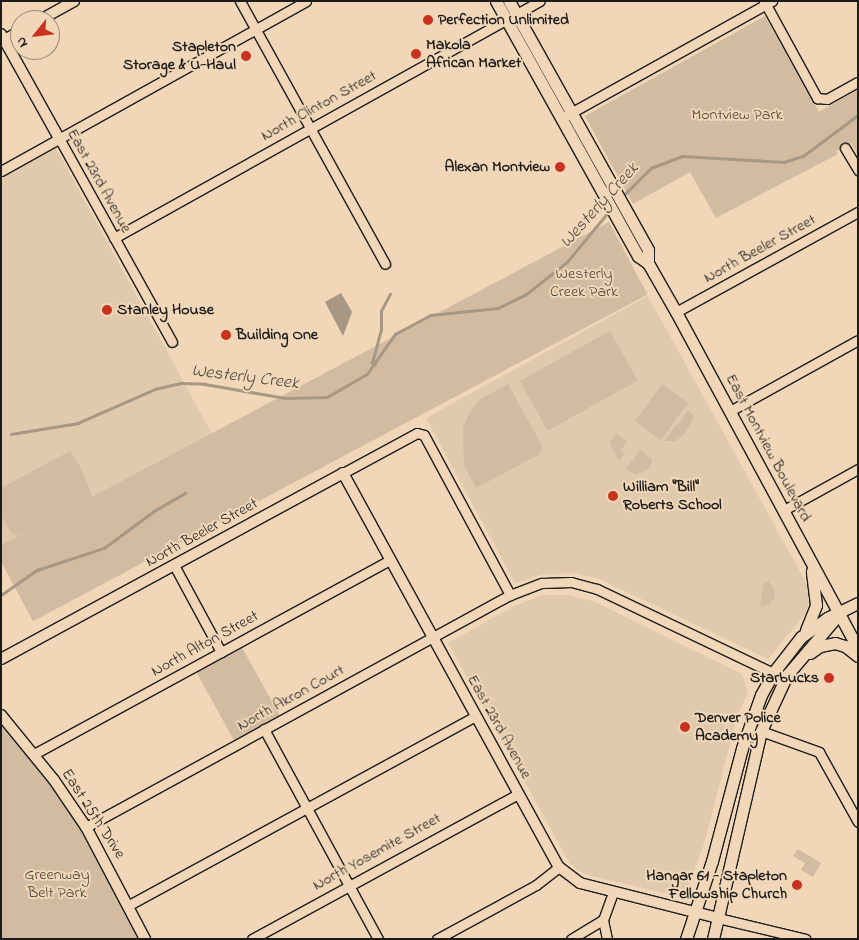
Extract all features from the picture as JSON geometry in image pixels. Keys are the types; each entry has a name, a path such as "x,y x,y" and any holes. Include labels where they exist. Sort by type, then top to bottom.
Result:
{"main road":[{"name":"East Montview Boulevard","path":"496,1 511,16 567,116 614,190 648,250 648,263"},
{"name":"East Montview Boulevard","path":"510,1 511,16"},
{"name":"East Montview Boulevard","path":"567,116 605,198 638,256 648,263 676,312 858,648"},
{"path":"686,939 696,914 742,748 756,706 773,673 801,637 815,612 815,590 809,560"},
{"path":"801,637 827,618 839,614 858,603"},
{"path":"713,939 761,731 773,700 795,665 839,614"},
{"path":"795,665 826,644 845,646 858,656"}],"street":[{"path":"58,10 74,1"},
{"path":"240,1 386,264"},
{"path":"1,170 306,1"},
{"name":"North Clinton Street","path":"114,238 539,1"},
{"path":"567,116 767,2 817,98 822,100 858,82"},
{"name":"East 23rd Avenue","path":"2,38 172,342"},
{"path":"845,148 858,170"},
{"name":"North Beeler Street","path":"676,312 858,212"},
{"path":"730,410 858,340"},
{"name":"North Beeler Street","path":"1,659 417,433 424,435 510,594"},
{"path":"784,510 858,469"},
{"name":"East 23rd Avenue","path":"343,473 559,867 580,883 696,914 718,918"},
{"name":"North Alton Street","path":"34,754 390,560"},
{"path":"174,565 221,652"},
{"name":"North Akron Court","path":"86,827 510,594 542,583 585,585 773,673"},
{"name":"East 25th Drive","path":"1,715 34,754 86,827 129,904 145,939"},
{"path":"129,904 476,716"},
{"path":"264,729 378,939"},
{"path":"761,731 819,752 858,822"},
{"name":"North Yosemite Street","path":"252,939 518,794"},
{"path":"437,939 536,885 559,867"},
{"path":"607,939 603,920 613,892"},
{"path":"718,918 806,939"},
{"path":"571,939 603,920"}],"shaded area":[{"path":"56,148 216,441 1,560 1,178"},
{"path":"341,293 352,312 343,336 325,302"},
{"name":"William \"Bill\" Roberts School","path":"648,296 808,586 810,598 806,613 768,659 597,578 571,573 540,575 515,583 426,418"},
{"name":"Denver Police Academy","path":"543,595 567,595 593,601 742,674 748,692 737,717 704,844 684,898 584,874 570,864 448,643 514,606"}],"green space":[{"name":"Montview Park","path":"765,16 819,112 858,90 858,155 851,143 836,151 838,154 716,218 690,172 633,204 585,116"},
{"name":"Westerly Creek Park","path":"609,222 647,294 33,621 1,561 1,545"},
{"path":"610,331 638,381 548,431 520,381"},
{"path":"508,384 542,446 540,454 476,488 464,465 463,428 470,411 481,399"},
{"path":"662,384 688,403 661,440 635,421"},
{"path":"688,411 693,414 693,419 685,433 676,441 664,441"},
{"path":"617,434 627,442 621,450 625,453 619,461 609,442"},
{"path":"640,450 652,459 652,463 648,469 635,475 626,469"},
{"path":"70,451 82,470 92,497 17,536 12,534 1,515 1,488"},
{"path":"768,581 775,591 774,599 768,605 760,606 764,582"},
{"path":"239,642 282,719 236,744 194,667"},
{"name":"Greenway Belt Park","path":"1,715 54,780 145,939 1,939"},
{"path":"798,849 821,863 813,877 801,870 805,863 793,856"}],"waterway":[{"name":"Westerly Creek","path":"623,196 651,168 682,156 784,162 803,156 858,115"},
{"name":"Westerly Creek","path":"11,434 78,423 155,389 181,383 205,384 285,398 327,397 367,374 395,334 430,315 498,308 525,295 567,262 609,211"},
{"path":"375,365 372,363 381,330 381,311 390,294"},
{"path":"1,595 37,570 104,548 154,511 185,493"}],"place":[{"name":"Perfection Unlimited","path":"428,20"},
{"name":"Makola African Market","path":"416,54"},
{"name":"Stapleton Storage & U-Haul","path":"246,56"},
{"name":"Alexan Montview","path":"560,167"},
{"name":"Stanley House","path":"107,310"},
{"name":"Building One","path":"226,335"},
{"name":"William \"Bill\" Roberts School","path":"613,496"},
{"name":"Starbucks","path":"829,678"},
{"name":"Denver Police Academy","path":"685,727"},
{"name":"Hangar 61 - Stapleton Fellowship Church","path":"797,885"}]}
